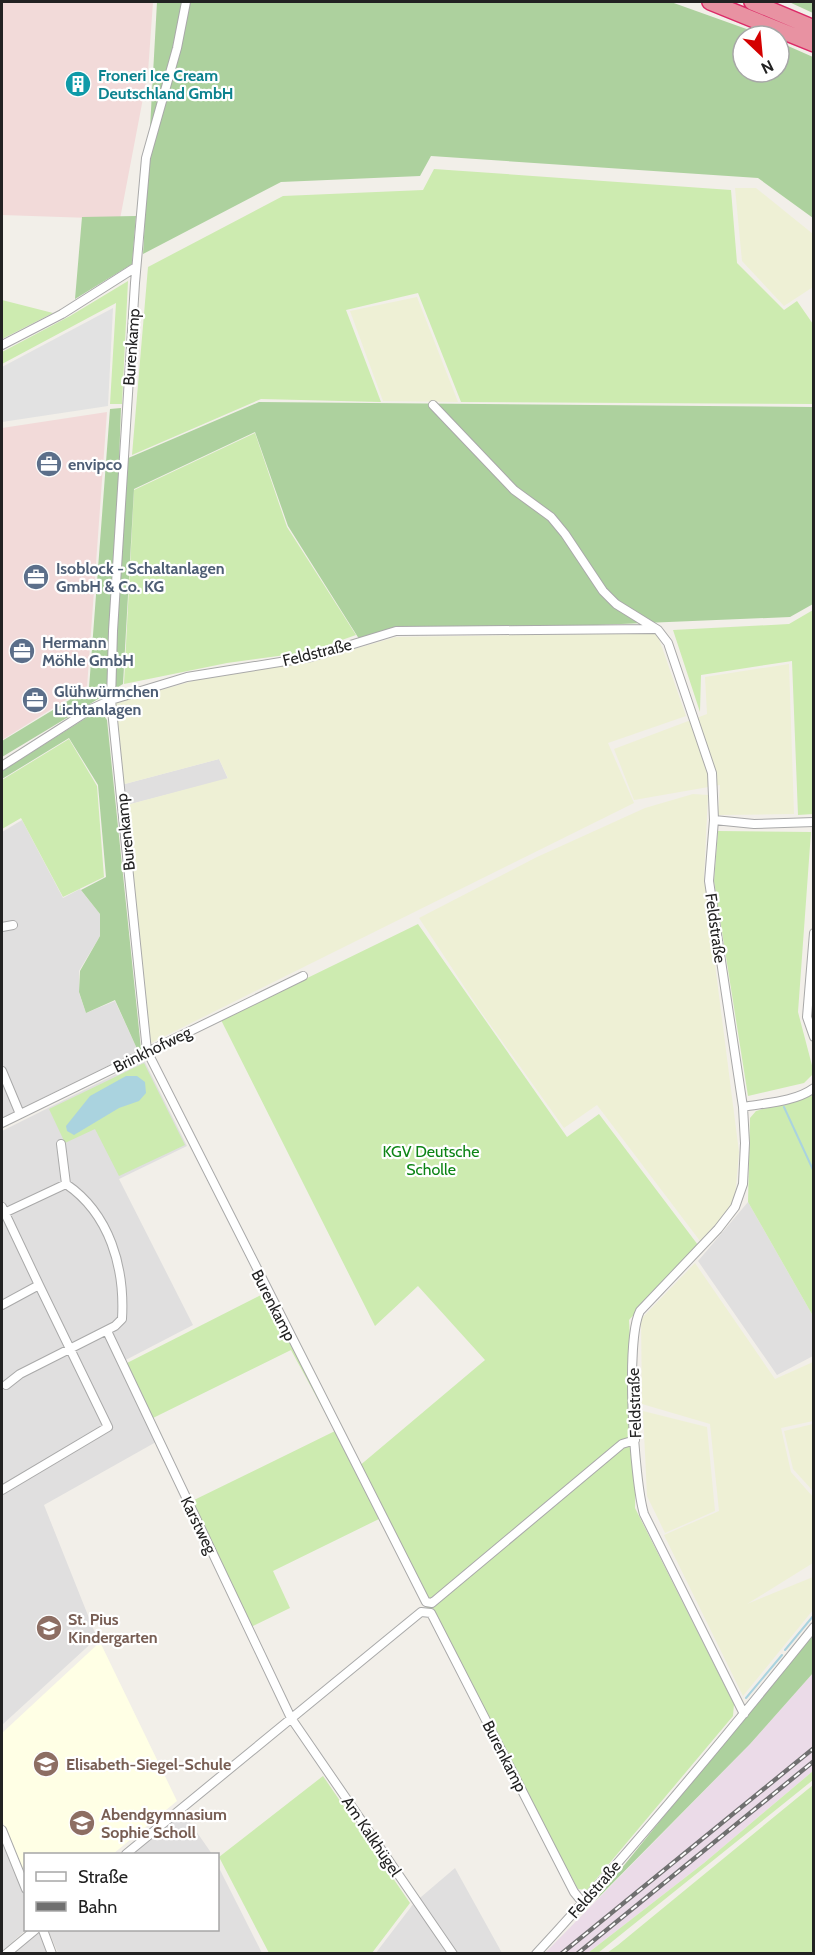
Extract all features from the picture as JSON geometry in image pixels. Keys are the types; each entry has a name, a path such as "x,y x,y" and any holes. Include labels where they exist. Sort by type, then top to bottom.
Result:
{"highway":[{"path":"711,2 813,44"},
{"path":"752,2 813,28"}],"street":[{"name":"Burenkamp","path":"186,2 177,48 146,158 121,488 111,700 147,1051 426,1606 574,1892 583,1903"},
{"path":"2,345 62,314 136,267"},
{"name":"Feldstraße","path":"433,405 514,490 551,517 603,591 655,629 668,643 712,772 714,820 710,881 742,1107 743,1184 735,1207 718,1229 640,1311 635,1321 632,1349 635,1440 638,1494 644,1514 744,1714"},
{"name":"Feldstraße","path":"2,766 91,710 111,700 187,677 311,657 396,631 655,629"},
{"path":"714,820 754,824 813,822"},
{"path":"2,927 13,925"},
{"path":"813,933 807,1017 813,1037"},
{"name":"Brinkhofweg","path":"2,1123 303,976"},
{"path":"2,1071 20,1113"},
{"path":"742,1107 778,1101 807,1093 813,1089"},
{"path":"62,1144 66,1184"},
{"path":"2,1490 108,1427 2,1211 66,1184"},
{"path":"6,1385 20,1374 107,1331 122,1319 119,1274 114,1247 96,1211 80,1193 66,1184"},
{"path":"2,1305 39,1285"},
{"name":"Karstweg","path":"107,1331 291,1718"},
{"path":"127,1853 622,1444 635,1440"},
{"name":"Feldstraße","path":"536,1953 583,1903 744,1714 813,1627"},
{"name":"Am Kalkhügel","path":"291,1718 453,1953"},
{"path":"2,1830 24,1884"},
{"path":"6,1953 33,1931"},
{"path":"44,1931 52,1953"}],"shaded area":[{"name":"Froneri Ice Cream Deutschland GmbH","path":"2,2 153,2 148,72 120,219 2,215"},
{"path":"735,188 756,188 813,234 813,287 784,306 742,261"},
{"path":"417,297 458,402 383,401 350,311"},
{"path":"113,308 108,406 2,422 2,367"},
{"path":"107,412 87,687 2,740 2,428"},
{"path":"657,633 686,716 608,743 634,803 151,1043 123,806 228,778 219,759 121,785 115,703 221,673 313,661 396,637"},
{"path":"789,664 794,814 718,815 720,785 634,800 614,749 707,714 705,677"},
{"path":"219,759 228,779 123,806 121,785"},
{"path":"693,794 708,795 704,878 739,1152 735,1199 727,1212 700,1241 597,1105 564,1128 479,1009 419,918 537,857 645,808"},
{"path":"22,820 63,898 80,889 100,914 100,936 79,971 79,993 86,1013 115,1001 138,1051 2,1118 2,832"},
{"path":"144,1060 187,1146 119,1179 193,1325 118,1364 156,1442 44,1505 97,1638 2,1725 2,1131"},
{"path":"748,1202 813,1316 813,1356 777,1375 698,1261"},
{"path":"695,1263 775,1379 813,1362 813,1421 781,1428 791,1472 813,1497 813,1563 747,1604 813,1577 813,1610 743,1696 664,1535 719,1511 710,1424 642,1404 641,1319"},
{"path":"643,1411 707,1427 715,1511 665,1533 647,1496"},
{"path":"814,1424 813,1491 793,1469 784,1431"},
{"path":"100,1642 177,1801 114,1853 24,1853 24,1876 2,1820 2,1733"},
{"path":"813,1673 813,1771 704,1863 588,1953 544,1954 750,1744"},
{"path":"182,1811 211,1853 130,1853"},
{"path":"2,1838 24,1894 25,1931 2,1951"},
{"path":"219,1868 262,1953 58,1953 48,1931 219,1931"},
{"path":"455,1868 502,1953 375,1954 414,1903"},
{"path":"34,1931 39,1931 48,1953 7,1954"}],"green space":[{"path":"157,2 671,2 732,24 731,84 791,84 791,47 813,57 813,218 758,178 431,156 420,176 281,182 143,254"},
{"path":"789,2 813,2 813,13"},
{"path":"434,169 731,190 737,263 784,310 797,301 813,324 813,404 461,402 418,293 346,310 381,402 261,399 132,455 148,267 283,196 423,190"},
{"path":"136,216 132,264 75,299 82,217"},
{"path":"128,281 122,404 110,404 116,303 2,364 2,352 70,316"},
{"path":"2,300 53,313 2,339"},
{"path":"259,402 813,407 813,604 790,617 404,633 361,642 288,526 255,432 134,489 123,684 2,757 2,741 89,688 110,409 121,408 119,462"},
{"path":"255,433 287,527 356,635 308,652 227,663 124,684 134,490"},
{"path":"813,610 813,814 798,815 792,661 701,675 700,712 673,630 789,624"},
{"path":"94,713 102,713 107,720 141,1049 138,1051 115,1000 86,1013 79,992 80,971 100,936 100,914 81,890 106,877 98,785 69,738 2,779 2,771"},
{"path":"69,739 97,786 104,877 63,897 21,818 2,829 2,780"},
{"path":"718,831 811,832 798,1012 814,1073 804,1083 748,1096 714,881"},
{"name":"KGV Deutsche Scholle","path":"418,924 567,1137 599,1114 698,1245 629,1320 636,1454 635,1508 734,1704 733,1716 587,1890 578,1889 379,1519 273,1571 290,1608 251,1627 192,1501 335,1431 291,1350 153,1418 127,1363 267,1292 358,1467 485,1360 418,1286 375,1326 221,1020"},
{"path":"144,1063 185,1145 119,1176 95,1129 65,1143 49,1109"},
{"path":"813,1095 813,1316 748,1202 750,1118 756,1111"},
{"path":"813,1633 813,1673 750,1744 595,1901"},
{"path":"813,1771 813,1780 598,1953 588,1953 704,1863"},
{"path":"323,1776 410,1903 372,1953 269,1953 219,1857"},
{"path":"813,1785 813,1953 607,1953 618,1945"}],"water":[{"path":"126,1076 137,1076 145,1082 146,1093 139,1101 119,1108 74,1135 67,1131 66,1126 90,1096"}],"waterway":[{"path":"784,1107 814,1172"},
{"path":"785,1650 814,1615"},
{"path":"746,1698 782,1655"}],"railway":[{"path":"561,1954 814,1748"},
{"path":"577,1954 814,1761"}],"place":[{"name":"Froneri Ice Cream Deutschland GmbH","path":"78,84"},
{"name":"envipco","path":"49,464"},
{"name":"Isoblock - Schaltanlagen GmbH & Co. KG","path":"36,577"},
{"name":"Hermann Möhle GmbH","path":"22,651"},
{"name":"Glühwürmchen Lichtanlagen","path":"35,700"},
{"name":"St. Pius Kindergarten","path":"49,1628"},
{"name":"Elisabeth-Siegel-Schule","path":"46,1764"},
{"name":"Abendgymnasium Sophie Scholl","path":"82,1823"}]}
